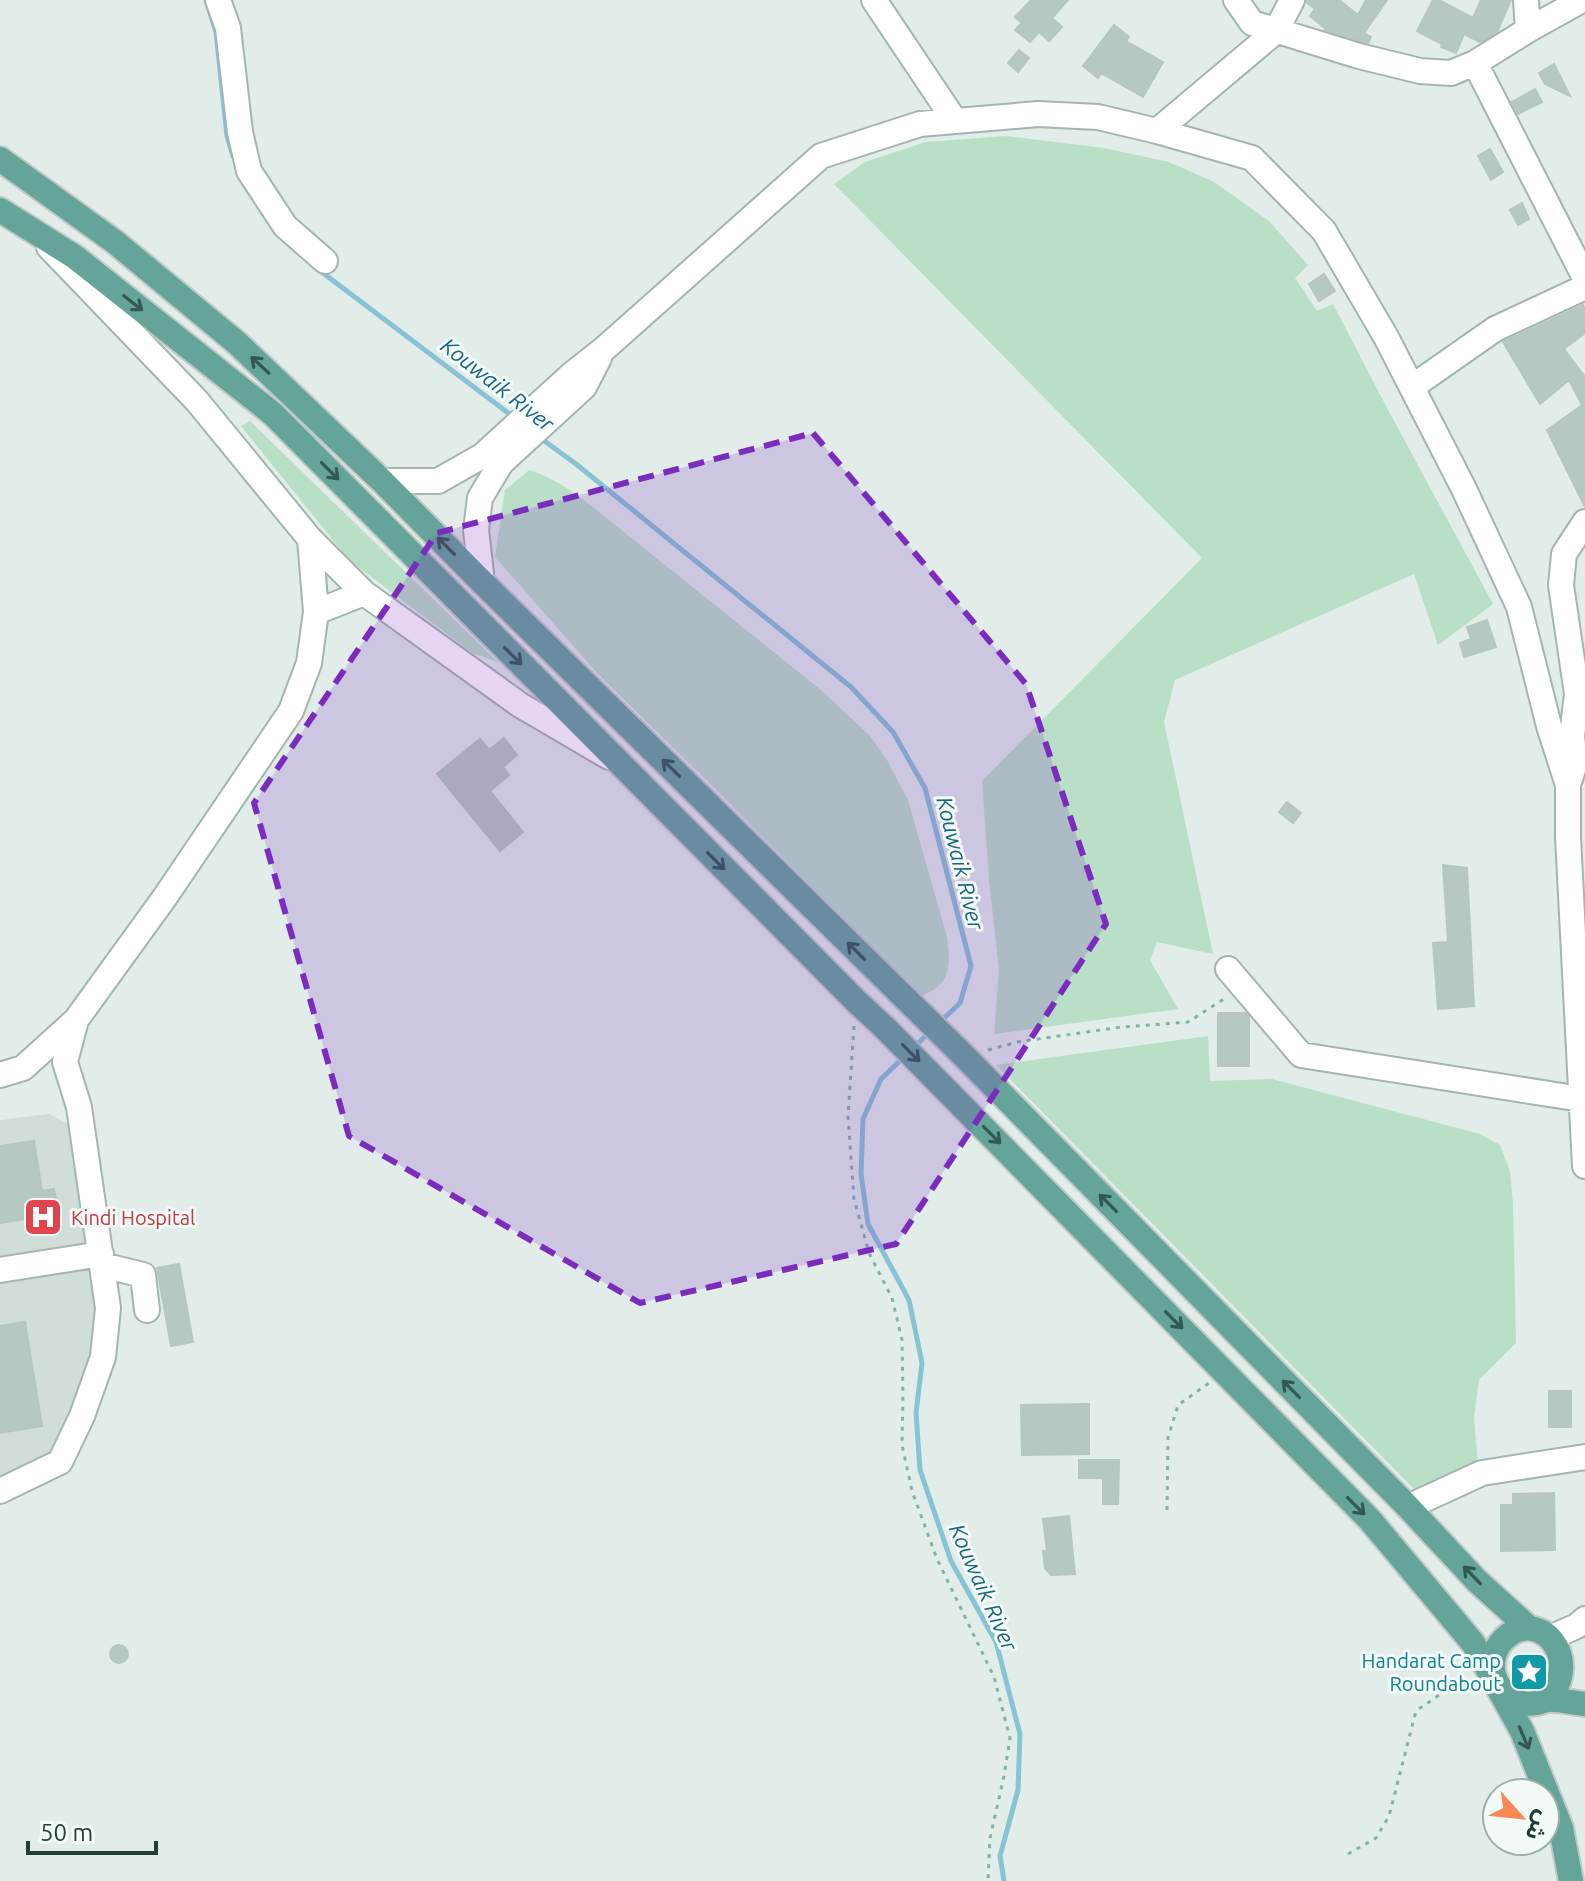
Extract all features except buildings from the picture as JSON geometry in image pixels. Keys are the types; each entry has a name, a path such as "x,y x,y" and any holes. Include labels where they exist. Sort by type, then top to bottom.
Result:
{"main road":[{"path":"0,159 115,242 237,343 382,481 965,1058 1408,1507 1477,1581 1529,1628"},
{"path":"0,210 75,257 273,414 618,763 937,1079 1370,1520 1473,1643 1491,1674 1522,1731 1561,1828 1571,1881"},
{"path":"1559,1642 1568,1663 1566,1678 1559,1691 1547,1700 1533,1704 1519,1703 1506,1696 1491,1674 1494,1654 1502,1641 1514,1632 1539,1629 1559,1642 1585,1691"},
{"path":"1547,1700 1585,1704"}],"street":[{"path":"218,0 228,28 240,132 249,171 285,226 325,261"},
{"path":"874,0 955,121"},
{"path":"1236,0 1252,23 1359,56 1420,71 1451,73 1475,63 1582,0"},
{"path":"1157,131 1276,31 1292,0"},
{"path":"1526,0 1528,30"},
{"path":"1475,63 1585,278"},
{"path":"382,481 438,481 492,460 578,381 604,349 821,156 920,124 1038,114 1098,117 1157,131 1252,158 1324,231 1412,387 1519,607 1549,726 1568,785"},
{"path":"37,233 197,401 310,539 364,593 520,705 618,763"},
{"path":"1412,387 1495,329 1585,287"},
{"path":"482,582 476,530 480,498 492,460"},
{"path":"1585,522 1564,554 1573,582 1577,694 1572,736 1575,763 1568,785 1568,837 1585,1166"},
{"path":"0,1075 23,1068 76,1020 165,897 291,711 309,663 316,612 310,539"},
{"path":"316,612 364,593"},
{"path":"1236,978 1301,1055 1581,1099"},
{"path":"0,1491 60,1462 82,1416 103,1357 108,1308 102,1260 79,1107 65,1062 76,1020"},
{"path":"0,1270 102,1260 143,1275 147,1310"},
{"path":"1408,1507 1482,1473 1585,1457"},
{"path":"1559,1642 1585,1619"}],"path":[{"path":"965,1058 1017,1042 1122,1027 1188,1022 1236,978"},
{"path":"857,1002 851,1045 848,1116 854,1199 869,1253 892,1298 902,1340 902,1445 912,1491 937,1559 994,1677 1010,1738 990,1838 988,1881"},
{"path":"1167,1510 1168,1438 1178,1405 1225,1372"},
{"path":"1348,1854 1376,1838 1389,1816 1416,1711 1491,1674"}],"highlighted area":[{"path":"813,433 1026,684 1106,924 896,1244 640,1303 349,1136 254,803 437,533"}],"shaded area":[{"name":"Kindi Hospital","path":"49,1114 74,1127 99,1308 92,1359 66,1426 47,1461 0,1479 0,1120"}],"green space":[{"path":"1006,136 1104,148 1169,162 1214,182 1269,221 1308,265 1295,278 1317,311 1333,304 1493,604 1438,645 1414,574 1175,680 1164,722 1213,954 1157,942 1150,960 1178,1009 994,1034 999,970 982,781 1202,558 834,184 865,162 926,142"},
{"path":"250,421 498,662 472,653 349,560 241,426"},
{"path":"529,470 560,484 589,504 821,690 870,736 908,800 947,937 947,973 938,986 920,996 597,673 495,557 505,490"},
{"path":"1208,1036 1210,1081 1272,1079 1480,1134 1500,1145 1510,1171 1513,1204 1516,1343 1479,1380 1474,1418 1478,1463 1415,1490 996,1065"}],"waterway":[{"name":"Kouwaik River","path":"206,0 216,32 227,136 233,156"},
{"name":"Kouwaik River","path":"319,270 516,419"},
{"name":"Kouwaik River","path":"539,437 851,687 893,732 925,788 971,966 960,1003 941,1021"},
{"name":"Kouwaik River","path":"915,1046 931,1031"},
{"name":"Kouwaik River","path":"905,1056 881,1079 863,1119 861,1174 868,1224 909,1300 922,1363 916,1413 920,1470 951,1561 996,1642 1020,1734 1018,1790 1000,1856 1004,1881"}],"place":[{"name":"Kindi Hospital","path":"43,1217"},
{"name":"Handarat Camp Roundabout","path":"1529,1672"}]}
